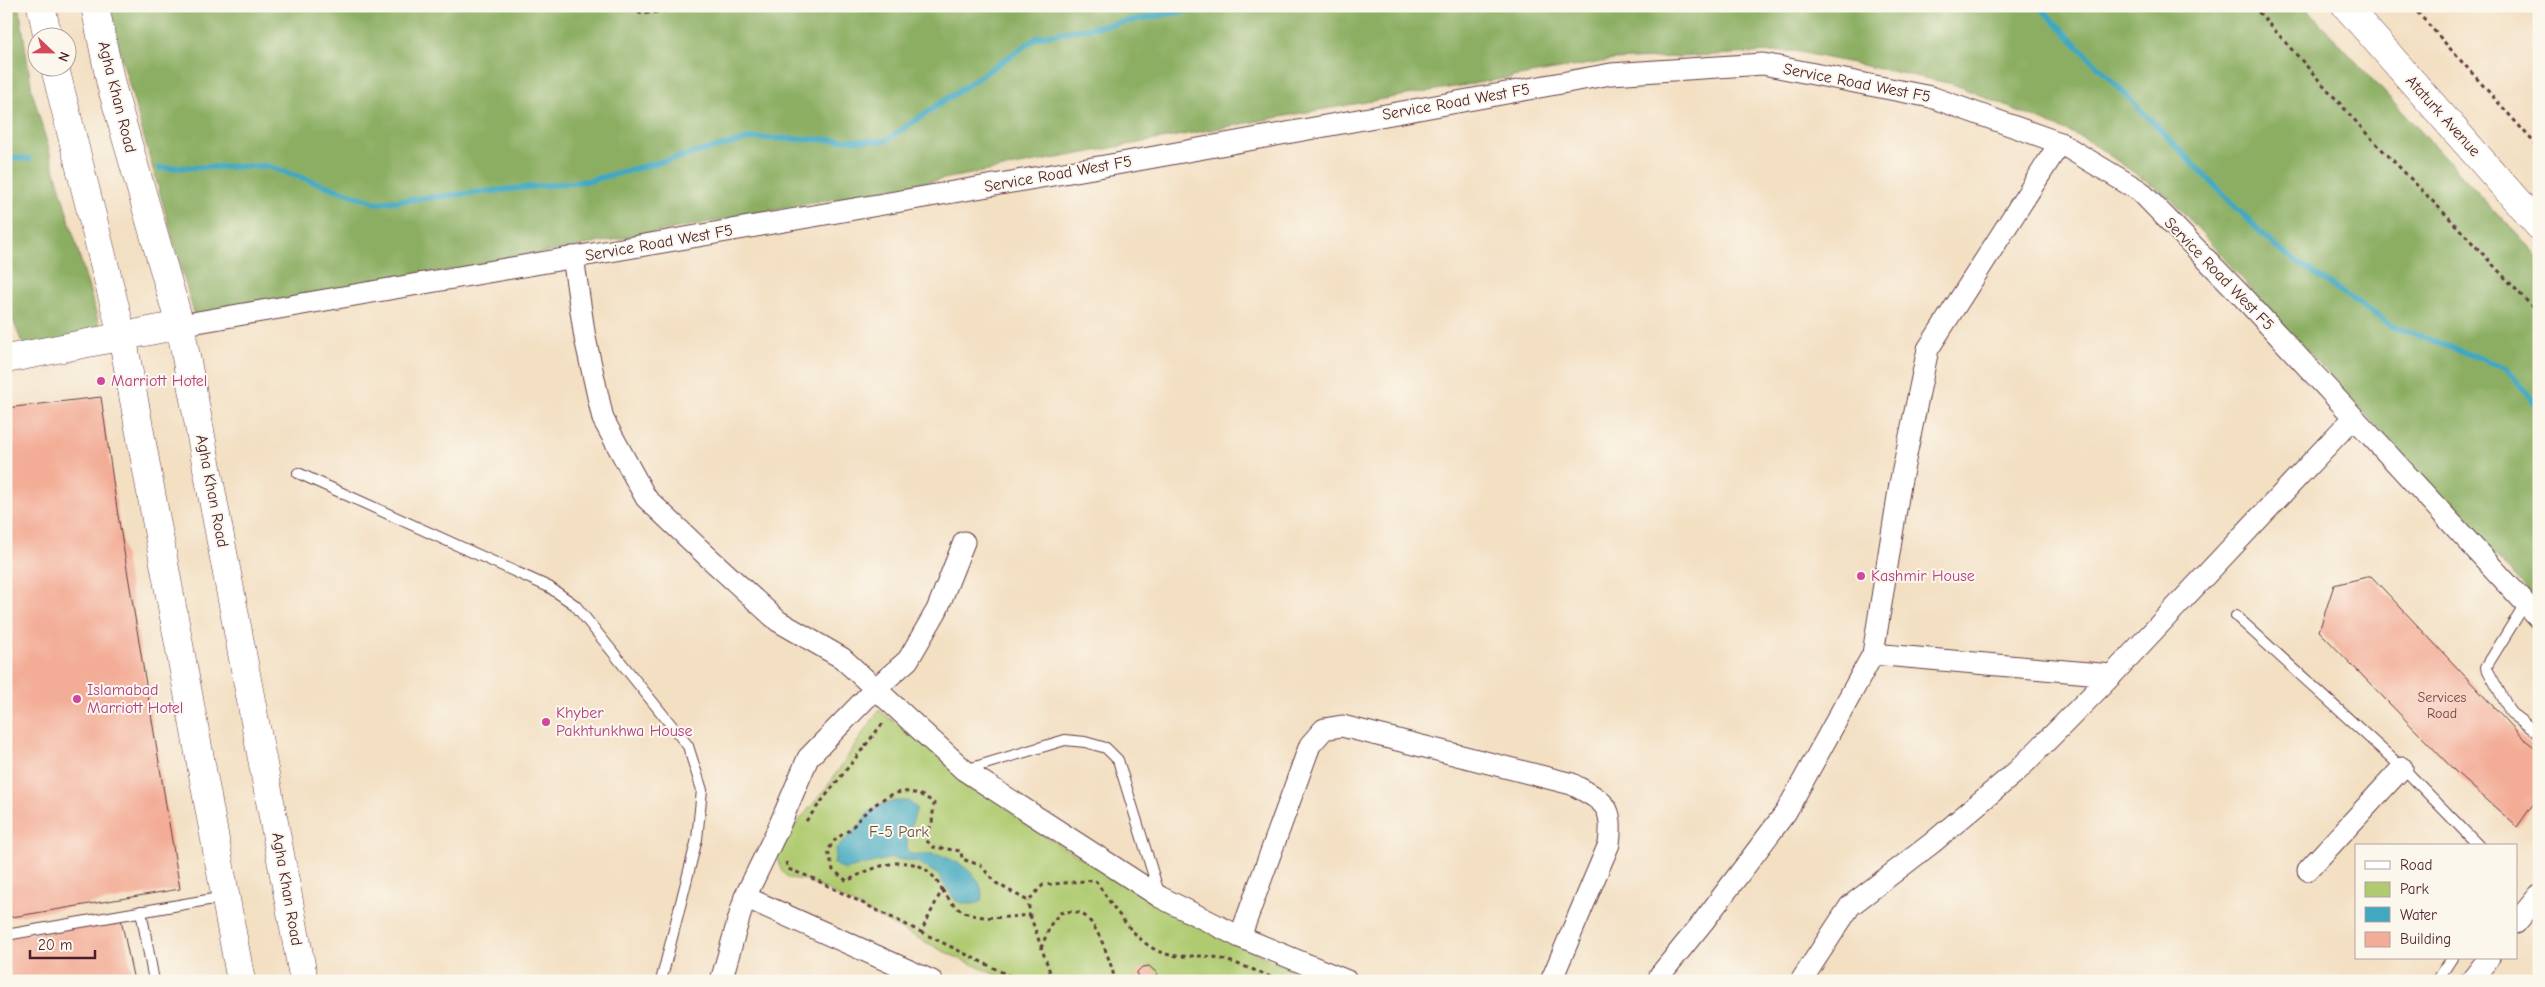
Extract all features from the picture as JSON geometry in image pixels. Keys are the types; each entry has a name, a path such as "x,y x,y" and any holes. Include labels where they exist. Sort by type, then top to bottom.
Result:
{"street":[{"name":"Agha Khan Road","path":"95,6 111,85 180,325 304,981"},
{"name":"Ataturk Avenue","path":"2346,6 2539,226"},
{"path":"40,8 45,28"},
{"name":"Service Road West F5","path":"180,325 1125,163 1611,74 1764,64 1931,97 2060,143 2140,192 2240,294 2532,611"},
{"path":"58,78 122,335 240,981"},
{"path":"1660,974 1704,922 1786,812 1873,654 1900,484 1928,350 2060,143"},
{"path":"573,257 585,338 603,419 646,498 778,621 842,658 964,770 1160,897 1240,936 1347,981"},
{"path":"6,359 180,325"},
{"path":"1800,981 1850,906 1932,843 2016,771 2112,675 2353,418"},
{"path":"721,981 745,897 777,831 808,758 875,689 908,660 937,610 964,542"},
{"path":"1873,654 2112,675"},
{"path":"1240,936 1310,745 1324,729 1342,726 1572,784 1601,800 1612,821 1609,844 1551,981"},
{"path":"2308,870 2402,768"},
{"path":"2518,921 2539,895"},
{"path":"745,897 932,981"},
{"path":"2471,981 2487,960"}],"lane":[{"path":"298,473 549,587 575,604 688,746 702,790 697,839 662,981"},
{"path":"2532,611 2486,668 2511,713 2539,734"},
{"path":"2236,616 2402,768 2477,844"},
{"path":"964,770 1065,740 1085,742 1106,748 1118,760 1160,897"},
{"path":"6,935 226,897"},
{"path":"141,911 154,981"},
{"path":"2437,981 2451,960"}],"path":[{"path":"623,6 640,14 654,14 684,6"},
{"path":"2253,6 2368,135 2539,314"},
{"path":"2412,6 2539,148"},
{"path":"804,824 883,723 891,728"},
{"path":"1028,901 996,883 980,865 962,859 961,850 933,847 925,839 932,823 934,803 920,792 896,792 878,802 864,813 850,830 836,837 828,851 833,870 847,880 887,864 910,862 930,873 955,906 971,915 988,918 1030,915"},
{"path":"784,856 788,869 819,882 1020,981"},
{"path":"1094,873 1102,878"},
{"path":"1028,901 1043,885 1095,880 1125,922 1146,944 1162,953 1182,957 1213,957 1278,981"},
{"path":"921,932 942,890"},
{"path":"1028,901 1030,915 1054,981"},
{"path":"1041,948 1051,924 1060,913 1073,911 1086,917 1104,946 1115,981"}],"green space":[{"path":"6,6 19,6 28,65 28,78 30,78 32,91 102,334 25,350 6,303"},
{"path":"110,6 2304,6 2539,258 2539,603 2294,337 2170,198 2086,139 1953,84 1794,51 1613,60 1307,112 195,317 114,31"},
{"name":"F-5 Park","path":"879,710 1038,832 1193,923 1315,981 1009,981 945,952 806,880 788,878 781,870 776,855 782,841 827,787"}],"water":[{"path":"895,801 908,801 917,808 907,838 907,850 911,854 940,856 958,863 967,869 979,883 982,892 981,901 969,904 956,901 937,874 917,862 891,858 844,870 834,864 836,849 860,825 868,813 881,805"}],"building":[{"name":"Islamabad Marriott Hotel","path":"101,397 117,509 180,889 6,918 6,408"},
{"path":"2371,576 2524,739 2539,751 2539,796 2517,827 2457,773 2319,631 2334,585"},
{"path":"121,919 134,981 6,981 6,937"},
{"path":"1149,966 1157,973 1156,981 1137,981 1137,972 1142,967"}],"waterway":[{"path":"160,168 267,166 377,203 588,181 752,138 885,141 1038,37 1213,6"},
{"path":"2039,6 2274,246 2392,326 2507,368 2539,409"},
{"path":"6,157 29,159"}],"place":[{"name":"Marriott Hotel","path":"101,381"},
{"name":"Kashmir House","path":"1861,576"},
{"name":"Islamabad Marriott Hotel","path":"77,699"},
{"name":"Khyber Pakhtunkhwa House","path":"546,722"}]}
